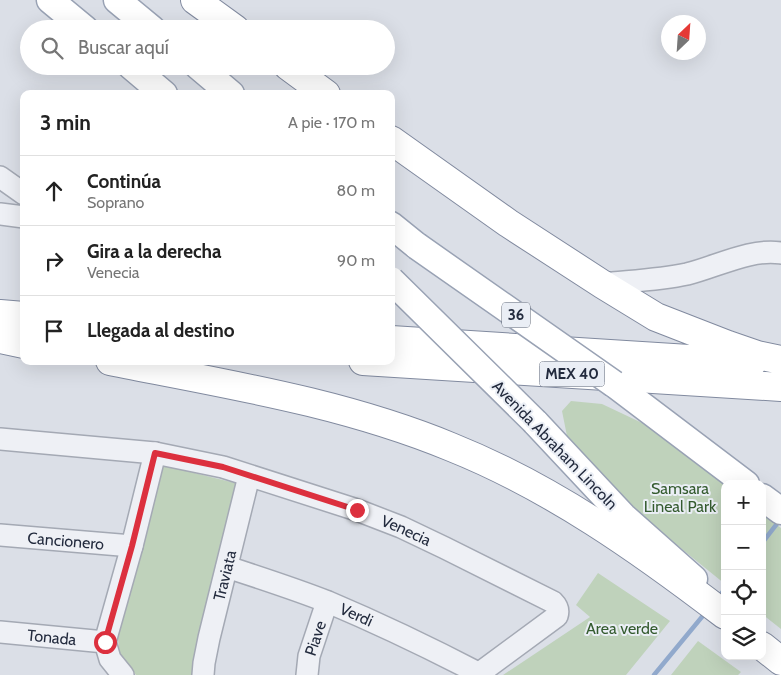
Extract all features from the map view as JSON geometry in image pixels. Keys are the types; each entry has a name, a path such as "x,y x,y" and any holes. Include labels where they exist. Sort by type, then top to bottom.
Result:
{"highway":[{"path":"195,0 223,20"},
{"path":"300,75 321,90"},
{"path":"395,143 508,223 656,317 758,355 781,360"},
{"path":"0,314 20,316"},
{"path":"0,339 20,340"},
{"path":"0,339 20,343"},
{"name":"MEX 40","path":"395,340 781,365"},
{"name":"MEX 40","path":"395,363 781,387"},
{"path":"130,365 312,402 360,415 451,446 514,475 579,512 712,601 721,611"},
{"path":"766,649 781,661"}],"main road":[{"path":"50,0 74,20"},
{"path":"117,0 141,20"},
{"path":"142,75 159,90"},
{"path":"209,75 226,90"},
{"name":"36","path":"395,230 614,384 741,480"},
{"name":"Avenida Abraham Lincoln","path":"395,284 535,422 624,516 712,601"},
{"path":"766,500 781,511"},
{"path":"766,640 781,652"}],"street":[{"path":"0,176 20,191"},
{"path":"0,214 20,216"},
{"path":"602,284 665,278 706,269 753,254 781,253"},
{"name":"Venecia","path":"0,439 155,453 223,467 357,510 401,527 553,602 557,606 557,616 478,674"},
{"path":"123,675 110,659 105,642 132,546 155,453"},
{"name":"Traviata","path":"203,675 209,638 250,476"},
{"name":"Cancionero","path":"0,535 132,546"},
{"name":"Verdi","path":"227,567 327,602 405,636 478,674"},
{"name":"Piave","path":"307,675 309,656 327,602"},
{"name":"Tonada","path":"0,632 105,642"}],"green space":[{"name":"Samsara Lineal Park","path":"571,401 602,404 657,430 721,481 721,581 626,504 567,436 562,411"},
{"path":"162,465 239,484 195,675 136,675 120,656 117,631"},
{"name":"Samsara Lineal Park","path":"766,516 781,528 781,629 766,617"},
{"name":"Area verde","path":"598,573 670,621 626,675 503,675 590,617 576,605"},
{"path":"698,641 721,658 721,660 724,660 741,672 738,675 671,675"}],"waterway":[{"path":"766,538 780,520"},
{"path":"717,599 721,594"},
{"path":"654,675 706,612"}],"route":[{"path":"105,642 132,546 155,453 223,467 357,510"}]}
